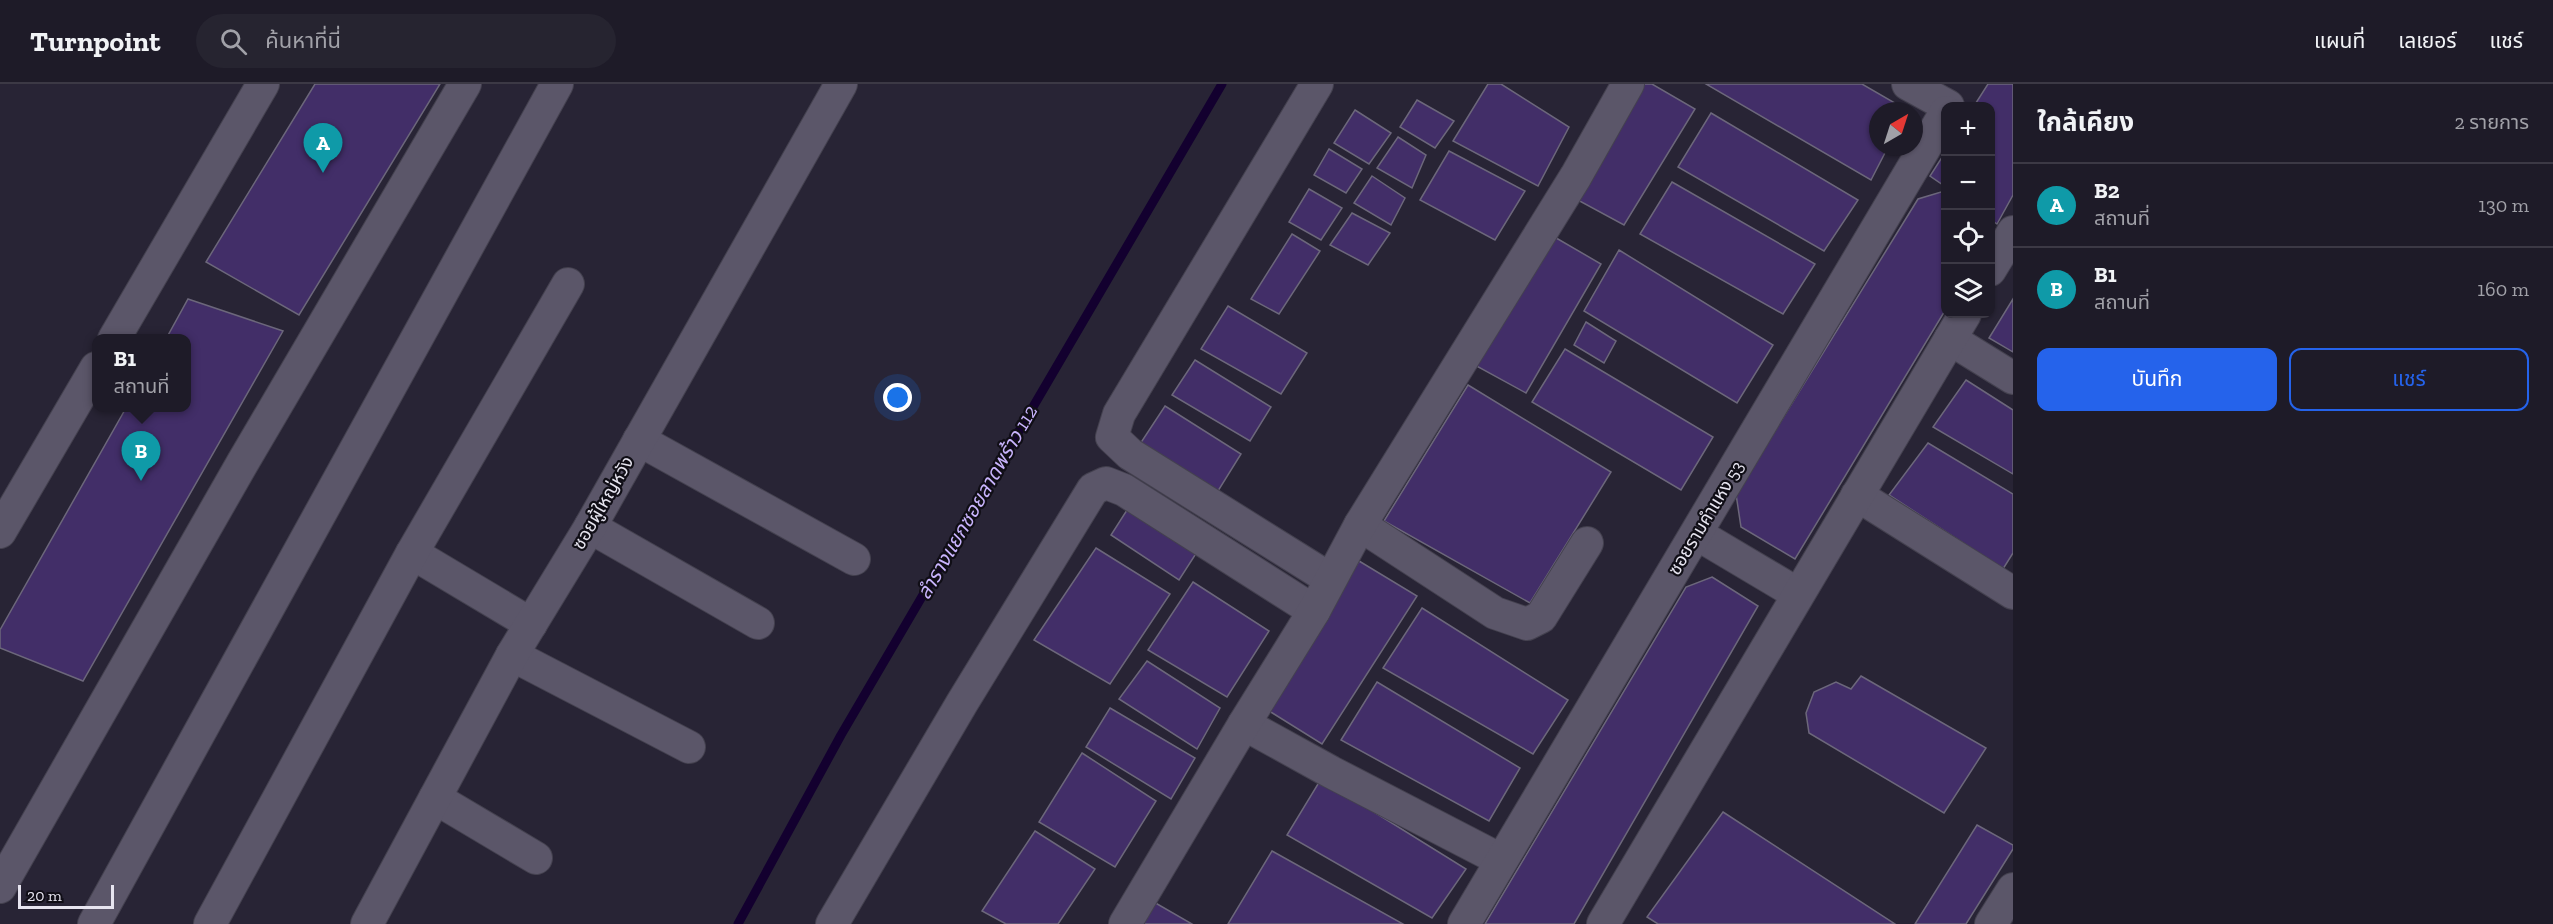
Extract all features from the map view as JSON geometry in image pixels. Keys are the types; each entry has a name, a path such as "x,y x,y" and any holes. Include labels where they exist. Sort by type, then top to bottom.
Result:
{"street":[{"path":"117,334 263,84"},
{"path":"0,887 249,452 465,84"},
{"path":"94,924 557,84"},
{"name":"ซอยผู้ใหญ่หวัง","path":"367,924 512,655 590,527 841,84"},
{"path":"1317,84 1119,414 1112,437 1130,454 1330,579"},
{"path":"1125,924 1314,611 1360,525 1576,176 1628,84"},
{"path":"1908,84 1941,102"},
{"path":"1951,102 1963,84"},
{"name":"ซอยรามคำแหง 53","path":"1464,924 1941,120"},
{"path":"1994,264 2013,232"},
{"path":"210,924 412,553 568,284"},
{"path":"1603,924 1958,326 2013,378"},
{"path":"0,532 92,375"},
{"path":"639,440 854,559"},
{"path":"832,924 962,703 1093,489 1106,483 1124,490 1314,611"},
{"path":"1857,495 2013,593"},
{"path":"1360,525 1495,613 1527,624 1541,617 1587,543"},
{"path":"590,527 758,623"},
{"path":"1697,534 1798,594"},
{"path":"412,553 531,624"},
{"path":"512,655 689,747"},
{"path":"1244,724 1501,860"},
{"path":"435,798 536,858"},
{"path":"1991,924 2013,889"}],"building":[{"path":"315,84 440,84 299,315 206,262"},
{"path":"1488,84 1501,84 1569,127 1538,186 1453,141"},
{"path":"1644,84 1652,84 1695,109 1624,225 1574,198"},
{"path":"1706,84 1862,84 1893,102 1869,102 1869,156 1883,156 1871,180"},
{"path":"1988,84 2013,84 2013,195 1997,224 1995,223 1995,102 1977,102"},
{"path":"1417,100 1454,121 1435,148 1400,127"},
{"path":"1355,110 1391,133 1369,164 1334,143"},
{"path":"1711,113 1858,200 1824,251 1678,167"},
{"path":"1398,137 1426,155 1412,188 1377,168"},
{"path":"1329,149 1362,169 1346,193 1314,175"},
{"path":"1449,151 1525,191 1495,240 1420,200"},
{"path":"1941,159 1941,184 1930,176"},
{"path":"1372,176 1405,198 1391,225 1354,203"},
{"path":"1672,182 1815,264 1783,314 1640,234"},
{"path":"1309,189 1342,208 1321,240 1289,222"},
{"path":"1941,192 1941,317 1795,559 1741,527 1736,494 1918,199"},
{"path":"1352,213 1390,233 1368,265 1330,245"},
{"path":"1292,234 1320,251 1279,314 1251,299"},
{"path":"1551,235 1601,264 1526,393 1471,363"},
{"path":"1619,250 1773,345 1737,403 1584,311"},
{"path":"188,299 283,331 83,681 0,648 0,630 124,412 191,412 191,334 169,334"},
{"path":"2013,299 2013,352 1989,338"},
{"path":"1228,306 1307,353 1281,394 1201,349"},
{"path":"1586,322 1616,341 1604,363 1574,345"},
{"path":"1565,349 1713,437 1681,490 1532,402"},
{"path":"1195,360 1271,407 1250,441 1172,395"},
{"path":"1966,380 2013,410 2013,474 1933,427"},
{"path":"1468,385 1611,472 1530,603 1384,521"},
{"path":"1165,406 1241,454 1218,491 1140,444"},
{"path":"1928,443 2013,494 2013,553 2003,569 1889,495"},
{"path":"1127,510 1197,552 1179,580 1111,535"},
{"path":"1096,548 1170,594 1110,684 1034,640"},
{"path":"1359,561 1417,596 1322,744 1266,709"},
{"path":"1712,577 1758,606 1574,924 1485,924 1686,587"},
{"path":"1193,582 1269,631 1227,697 1148,650"},
{"path":"1422,608 1568,700 1533,754 1383,668"},
{"path":"1147,661 1220,708 1197,749 1119,699"},
{"path":"1861,676 1986,748 1944,813 1809,733 1806,713 1814,692 1836,682 1851,689"},
{"path":"1377,682 1520,768 1489,821 1341,740"},
{"path":"1110,708 1195,758 1171,799 1086,747"},
{"path":"1082,753 1156,801 1115,867 1039,822"},
{"path":"1321,779 1466,869 1432,918 1287,835"},
{"path":"1723,812 1895,924 1658,924 1647,917"},
{"path":"1977,825 2013,845 2013,849 1966,924 1915,924"},
{"path":"1035,831 1095,869 1058,924 1006,924 982,911"},
{"path":"1272,851 1403,924 1228,924"},
{"path":"1152,901 1192,924 1137,924"}],"waterway":[{"name":"ลำรางแยกซอยลาดพร้าว 112","path":"738,924 841,735 1222,84"}],"place":[{"name":"B2","path":"323,173"},
{"name":"B1","path":"141,481"}]}
